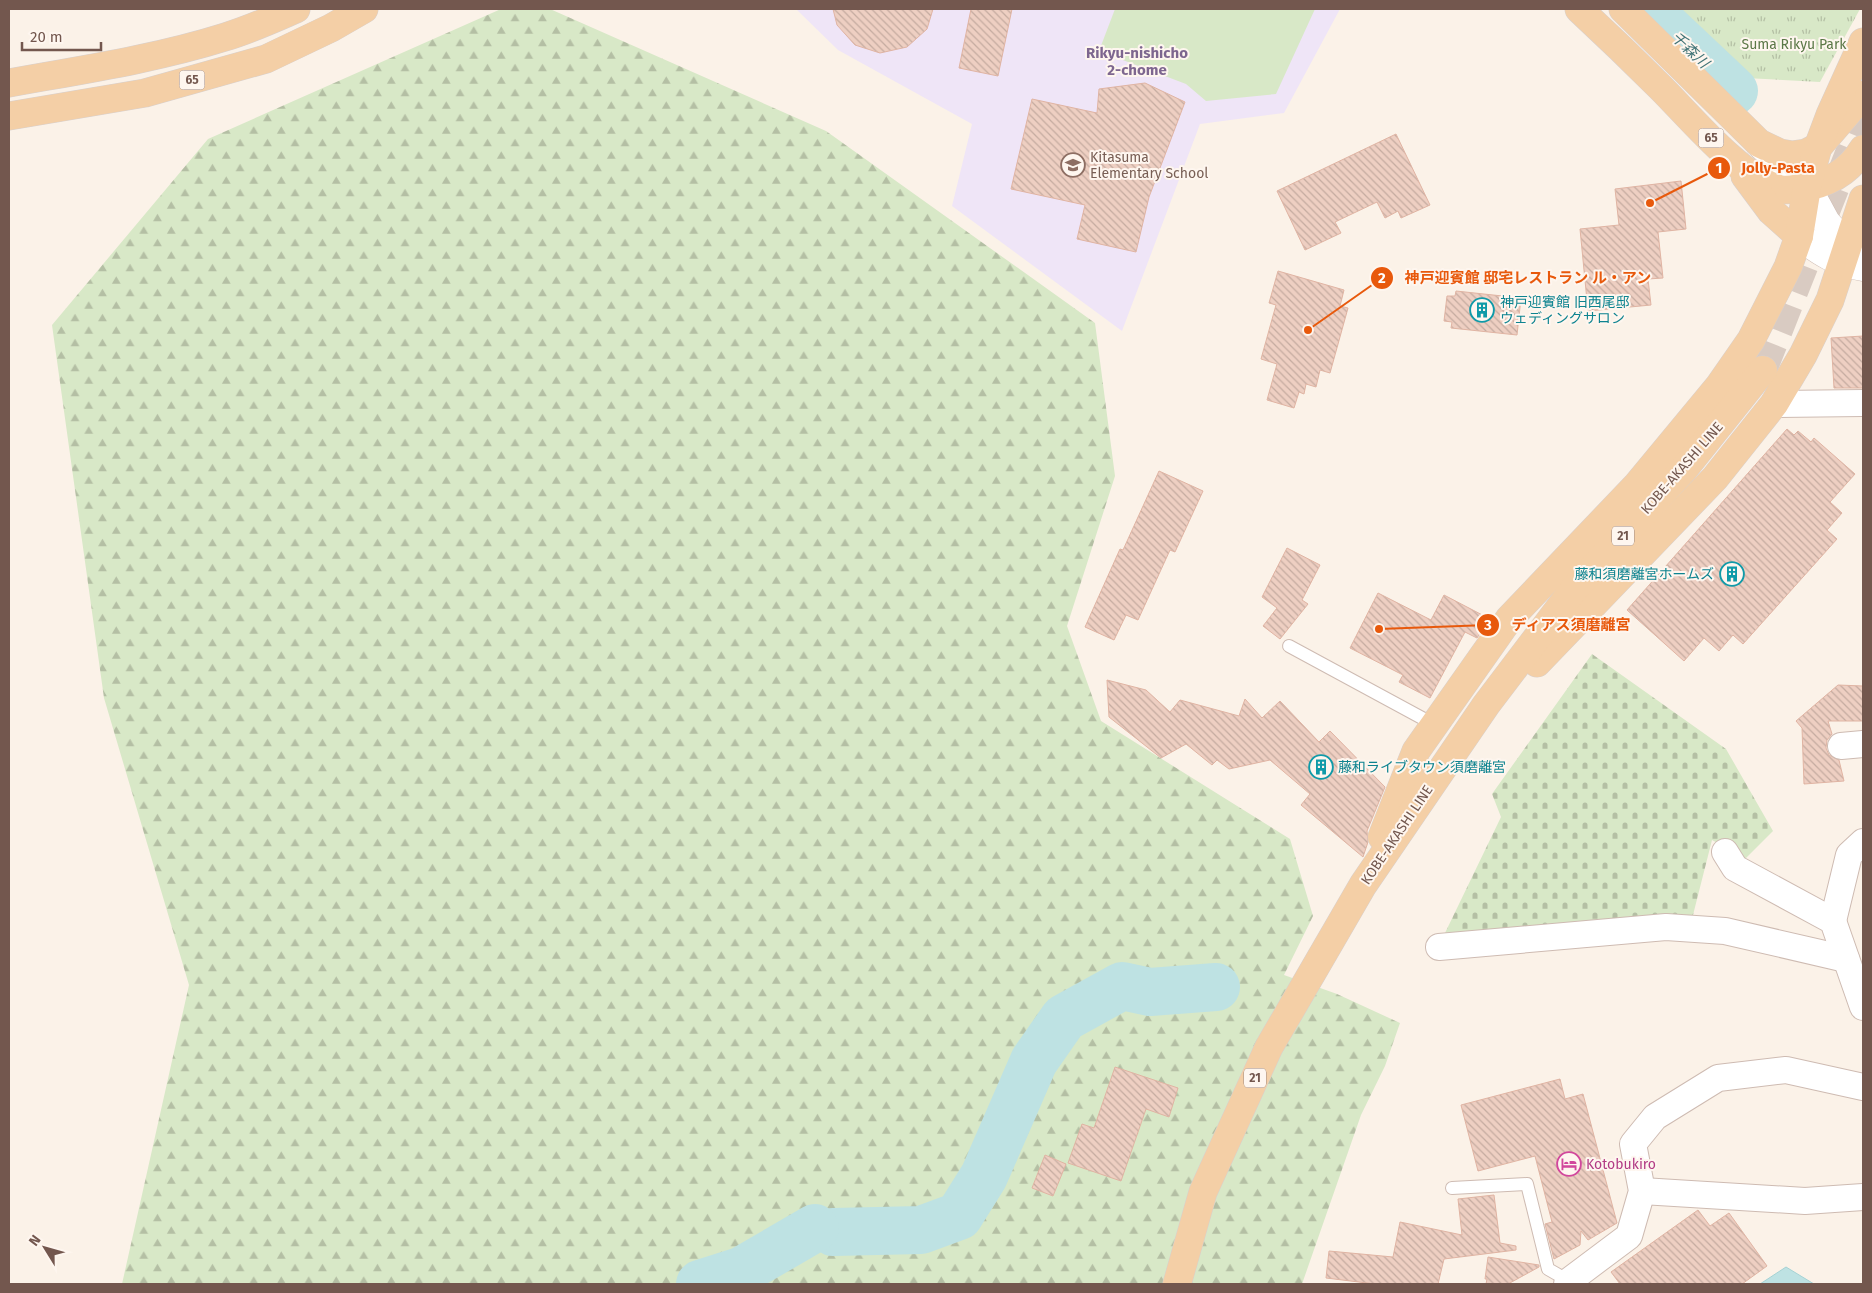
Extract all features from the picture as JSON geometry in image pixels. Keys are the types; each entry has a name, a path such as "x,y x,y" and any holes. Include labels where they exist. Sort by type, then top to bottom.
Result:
{"main road":[{"name":"65","path":"9,83 150,57 188,48 227,37 296,9"},
{"name":"65","path":"9,116 145,94 266,58 331,28 364,9"},
{"name":"65","path":"1579,9 1646,72 1736,164 1768,185 1781,190 1807,188 1831,180 1853,164 1863,149"},
{"name":"65","path":"1623,9 1759,143 1792,155 1806,153 1818,147"},
{"path":"1363,885 1416,751 1509,619 1637,485 1719,386 1751,340 1788,267 1799,236 1807,188 1818,147 1830,115 1863,42"},
{"path":"1818,147 1863,95"},
{"path":"1736,164 1772,211 1799,236"},
{"path":"1486,705 1523,677 1708,485 1774,404 1803,355 1830,300 1854,259 1863,199"},
{"name":"KOBE-AKASHI LINE","path":"1177,1284 1203,1192 1269,1047 1363,885 1486,705 1574,589 1684,469 1763,370"}],"street":[{"path":"1759,143 1807,188 1826,222 1854,259"},
{"path":"1799,236 1820,251 1854,259"},
{"path":"1774,404 1863,403"},
{"path":"1863,842 1850,855 1833,921 1863,1008"},
{"path":"1725,852 1735,868 1833,921"},
{"path":"1439,947 1666,928 1725,932 1846,959"},
{"path":"1568,1282 1629,1236 1642,1191 1633,1144 1655,1117 1718,1078 1786,1070 1863,1087"},
{"path":"1642,1191 1805,1201 1863,1197"}],"lane":[{"path":"1289,646 1435,725"},
{"path":"1452,1188 1527,1184 1548,1269 1568,1282"}],"shaded area":[{"name":"Kitasuma Elementary School","path":"796,9 1340,9 1284,113 1200,124 1122,331 952,206 972,124 838,50"}],"green space":[{"path":"501,9 550,9 826,131 1095,323 1115,476 1067,626 1101,721 1290,839 1313,916 1284,975 1337,994 1400,1023 1385,1066 1361,1115 1302,1284 122,1284 189,985 104,698 52,325 208,139"},
{"path":"1115,9 1315,9 1276,94 1206,101 1186,84 1099,51"},
{"name":"Suma Rikyu Park","path":"1665,9 1860,9 1820,82 1745,78"},
{"path":"1592,654 1726,749 1773,831 1745,859 1712,840 1693,915 1445,933 1501,817 1492,794"}],"water":[{"path":"1786,1267 1814,1284 1760,1284"}],"building":[{"path":"833,9 933,9 927,29 907,47 880,53 855,45 837,25"},
{"path":"971,9 1012,9 998,76 959,68"},
{"path":"1145,83 1185,102 1149,197 1136,252 1077,239 1085,205 1011,189 1032,99 1097,113 1099,89"},
{"path":"1396,134 1430,205 1401,218 1398,211 1385,218 1377,202 1335,222 1341,233 1305,250 1277,191"},
{"path":"1681,181 1686,229 1658,232 1663,278 1648,279 1651,305 1588,311 1580,229 1619,225 1615,189"},
{"path":"1278,271 1344,290 1340,306 1348,308 1330,373 1320,370 1316,387 1306,384 1304,394 1299,392 1294,408 1267,400 1277,364 1261,359 1276,305 1269,303"},
{"name":"神戸迎賓館 旧西尾邸 ウェディングサロン","path":"1456,291 1521,298 1517,335 1451,328 1452,322 1444,321 1447,296 1455,296"},
{"path":"1863,336 1863,388 1834,388 1831,338"},
{"name":"藤和須磨離宮ホームズ","path":"1787,429 1794,435 1798,431 1811,442 1814,438 1855,474 1830,502 1842,513 1827,530 1837,539 1743,644 1733,635 1719,651 1704,638 1684,661 1627,610"},
{"path":"1159,471 1203,491 1175,552 1170,550 1138,620 1126,615 1114,640 1085,627 1120,549 1123,550"},
{"path":"1287,548 1320,565 1302,600 1308,604 1280,639 1263,626 1277,608 1262,597"},
{"path":"1378,593 1431,620 1444,595 1490,619 1477,638 1465,632 1430,698 1399,682 1403,675 1350,648"},
{"name":"藤和ライブタウン須磨離宮","path":"1107,680 1146,690 1170,712 1180,700 1239,716 1245,699 1262,718 1280,701 1319,742 1330,731 1385,787 1367,831 1368,842 1363,857 1301,805 1310,794 1270,760 1229,769 1217,760 1212,765 1186,744 1161,758 1109,717"},
{"path":"1838,685 1863,686 1863,721 1828,721 1832,734 1827,740 1826,748 1829,755 1839,760 1844,781 1804,784 1802,728 1796,721"},
{"path":"1115,1067 1178,1088 1169,1117 1146,1109 1121,1181 1068,1163 1082,1124 1094,1128"},
{"name":"Kotobukiro","path":"1560,1079 1565,1099 1583,1094 1617,1223 1588,1240 1581,1231 1580,1245 1554,1259 1545,1224 1552,1222 1535,1156 1478,1171 1461,1105"},
{"path":"1045,1155 1066,1164 1053,1196 1032,1188"},
{"path":"1494,1195 1500,1243 1516,1246 1516,1250 1444,1259 1438,1284 1375,1284 1326,1278 1329,1251 1393,1257 1400,1222 1462,1235 1458,1199"},
{"path":"1698,1210 1710,1226 1729,1213 1767,1266 1742,1284 1620,1284 1611,1272"},
{"path":"1488,1257 1539,1265 1539,1267 1508,1284 1486,1284"}],"waterway":[{"name":"千森川","path":"1647,9 1734,91"},
{"path":"833,1232 921,1230 959,1216 984,1176 1034,1061 1064,1018 1122,986 1150,992 1216,987"},
{"path":"700,1284 741,1271 815,1228"}],"tunnel":[{"path":"1763,370 1863,118"}],"place":[{"name":"Kitasuma Elementary School","path":"1073,165"},
{"name":"Jolly-Pasta","path":"1650,203"},
{"name":"神戸迎賓館 旧西尾邸 ウェディングサロン","path":"1482,310"},
{"name":"神戸迎賓館 邸宅レストラン ル・アン","path":"1308,330"},
{"name":"藤和須磨離宮ホームズ","path":"1732,574"},
{"name":"ディアス須磨離宮","path":"1379,629"},
{"name":"藤和ライブタウン須磨離宮","path":"1321,767"},
{"name":"Kotobukiro","path":"1569,1164"}],"district":[{"name":"Rikyu-nishicho 2-chome","path":"1137,62"}]}
